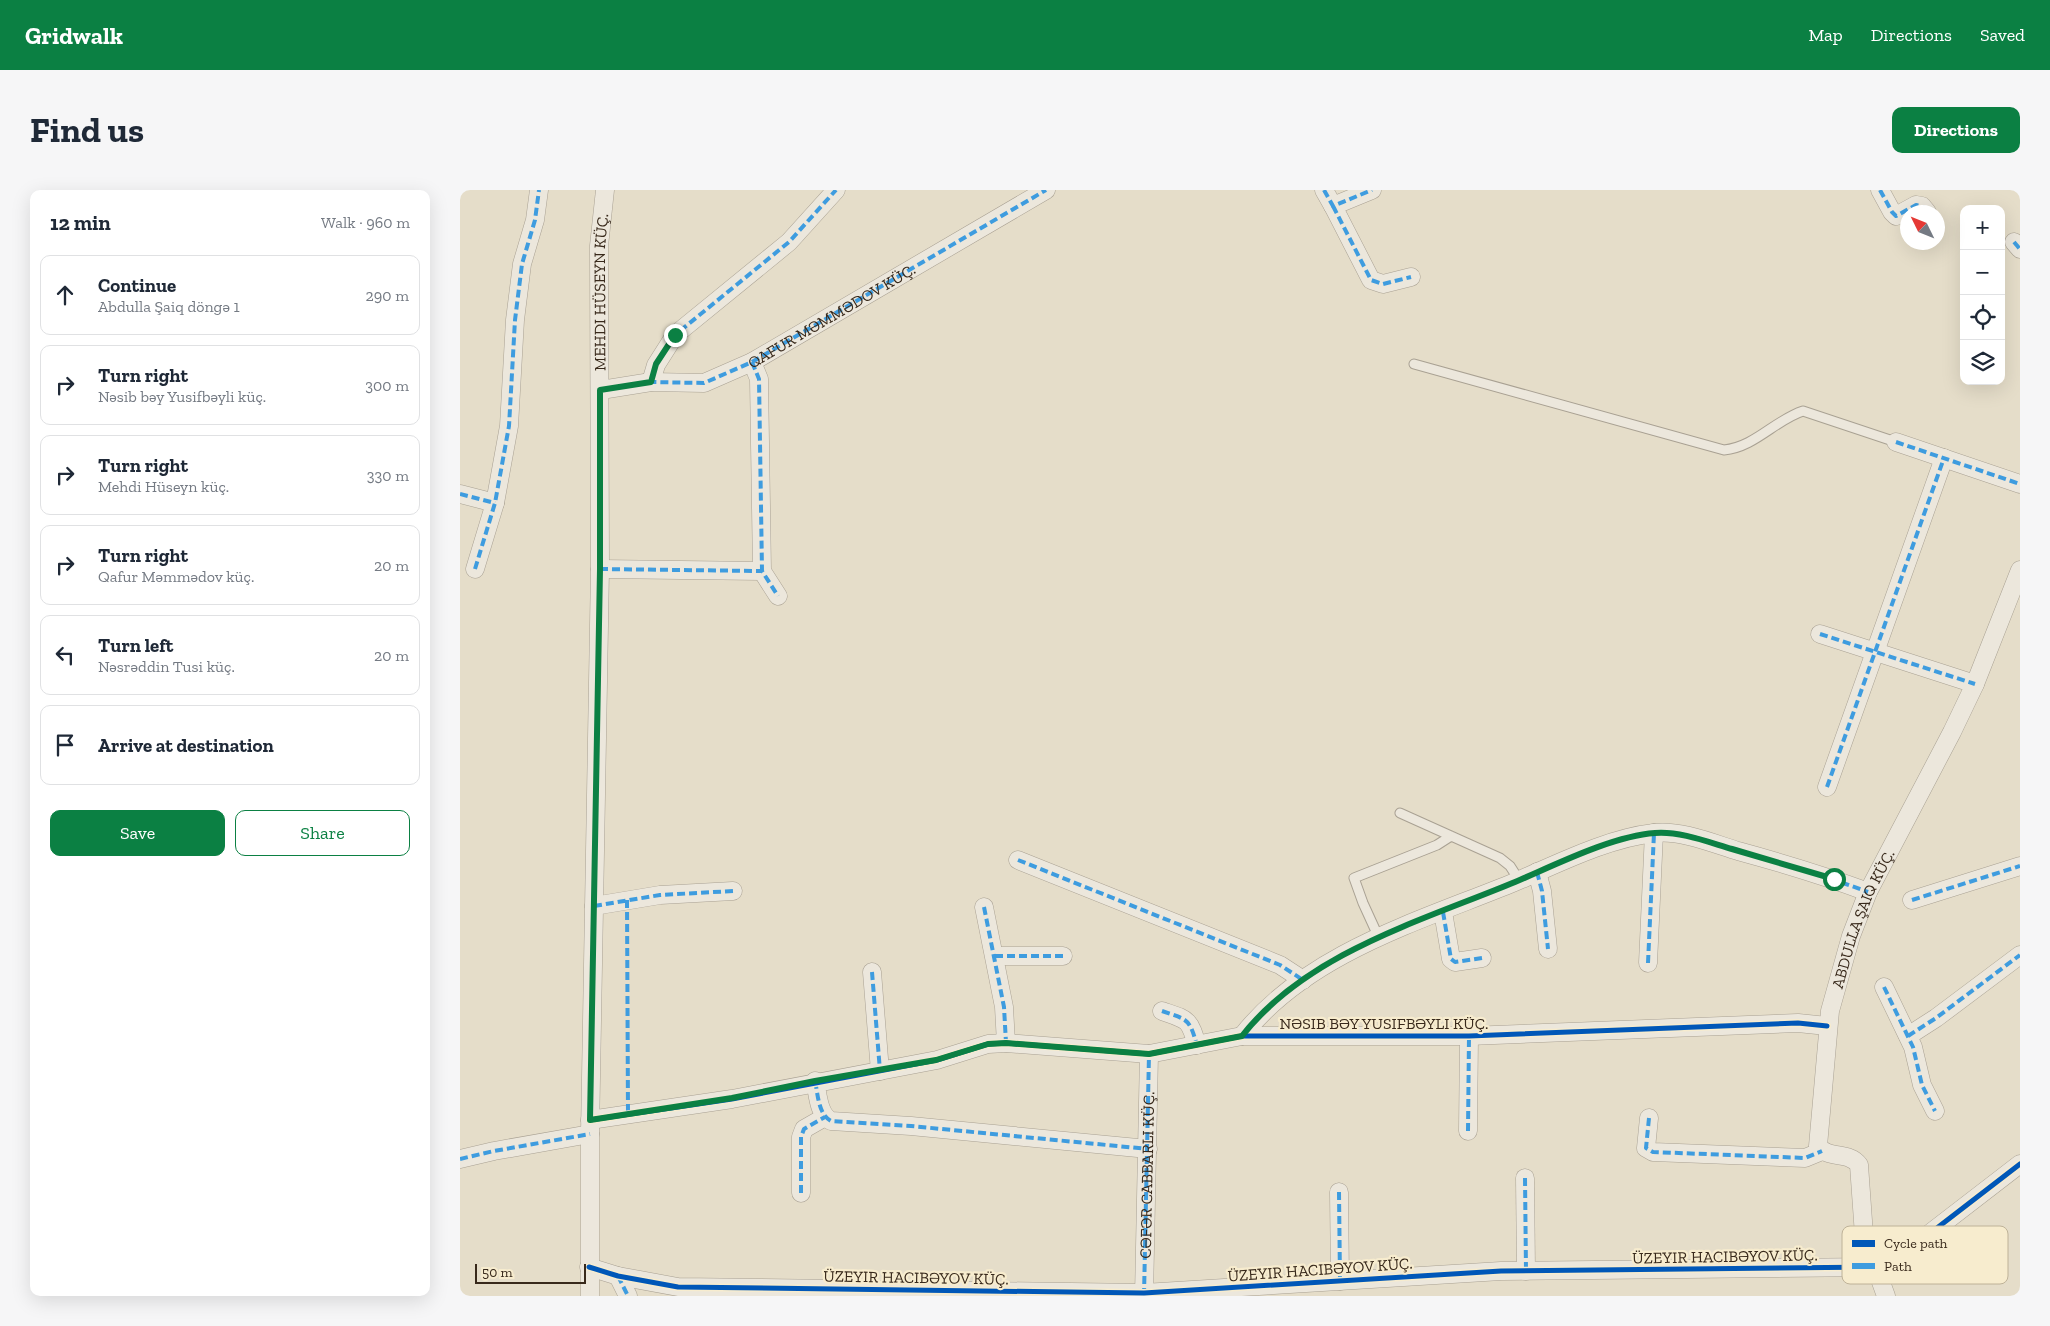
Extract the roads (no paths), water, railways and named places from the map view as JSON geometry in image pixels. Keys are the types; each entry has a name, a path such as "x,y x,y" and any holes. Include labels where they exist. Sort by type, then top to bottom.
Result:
{"street":[{"path":"475,569 495,503 509,426 515,320 522,264 534,220 539,190"},
{"name":"MEHDI HÜSEYN KÜÇ.","path":"590,1296 590,1127 600,569 599,246 605,190"},
{"path":"651,382 656,364 675,335 789,242 836,190"},
{"name":"QAFUR MƏMMƏDOV KÜÇ.","path":"600,390 651,382 704,383 752,362 1046,190"},
{"path":"1324,190 1371,280 1377,284 1384,284 1411,276"},
{"path":"1333,206 1372,190"},
{"path":"1880,190 1892,212 1896,216 1900,214"},
{"path":"752,362 759,379 762,571 778,596"},
{"path":"1896,442 2020,484"},
{"path":"1827,787 1944,458"},
{"path":"460,494 495,503"},
{"path":"600,569 762,571"},
{"name":"ABDULLA ŞAIQ KÜÇ.","path":"1822,1150 1817,1141 1827,1026 1846,953 1868,892 1952,732 1975,684 2020,570"},
{"path":"1820,634 1975,684"},
{"path":"1648,963 1654,833"},
{"path":"1242,1036 1258,1015 1303,980 1379,938 1604,846 1654,833 1671,834 1708,842 1834,879 1868,892"},
{"path":"1018,860 1280,965 1303,980"},
{"path":"1912,900 2020,866"},
{"path":"1538,872 1542,891 1548,949"},
{"path":"594,906 660,895 733,891"},
{"path":"984,908 1004,1006 1006,1043"},
{"path":"1443,912 1451,959 1455,962 1482,958"},
{"path":"1908,1036 1936,1018 2020,955"},
{"path":"995,956 1063,956"},
{"path":"872,972 880,1071"},
{"path":"1884,987 1913,1047 1922,1085 1935,1111"},
{"path":"1162,1011 1186,1020 1191,1025 1197,1045"},
{"name":"NƏSIB BƏY YUSIFBƏYLI KÜÇ.","path":"460,1159 590,1127 815,1081 936,1060 988,1044 1006,1043 1149,1054 1242,1036 1469,1036 1798,1022 1827,1026"},
{"path":"1468,1131 1469,1036"},
{"path":"1144,1294 1149,1054"},
{"path":"815,1081 824,1118"},
{"path":"824,1118 831,1121 911,1126 1148,1149"},
{"path":"801,1193 801,1137 804,1129 824,1118"},
{"path":"1649,1118 1646,1148 1653,1152 1805,1158 1822,1150 1826,1153 1850,1158 1859,1165 1863,1226"},
{"path":"1940,1226 2020,1164"},
{"path":"1525,1178 1526,1271"},
{"path":"1339,1192 1340,1281"},
{"path":"589,1267 618,1276 678,1287 1144,1294 1526,1271 1842,1267"},
{"path":"618,1276 628,1296"},
{"path":"1881,1284 1886,1296"}],"lane":[{"path":"1414,364 1724,450 1745,445 1793,414 1803,411 1896,442"},
{"path":"1400,812 1500,858 1510,866 1519,880"},
{"path":"1379,938 1354,878 1437,845 1450,836"}]}
